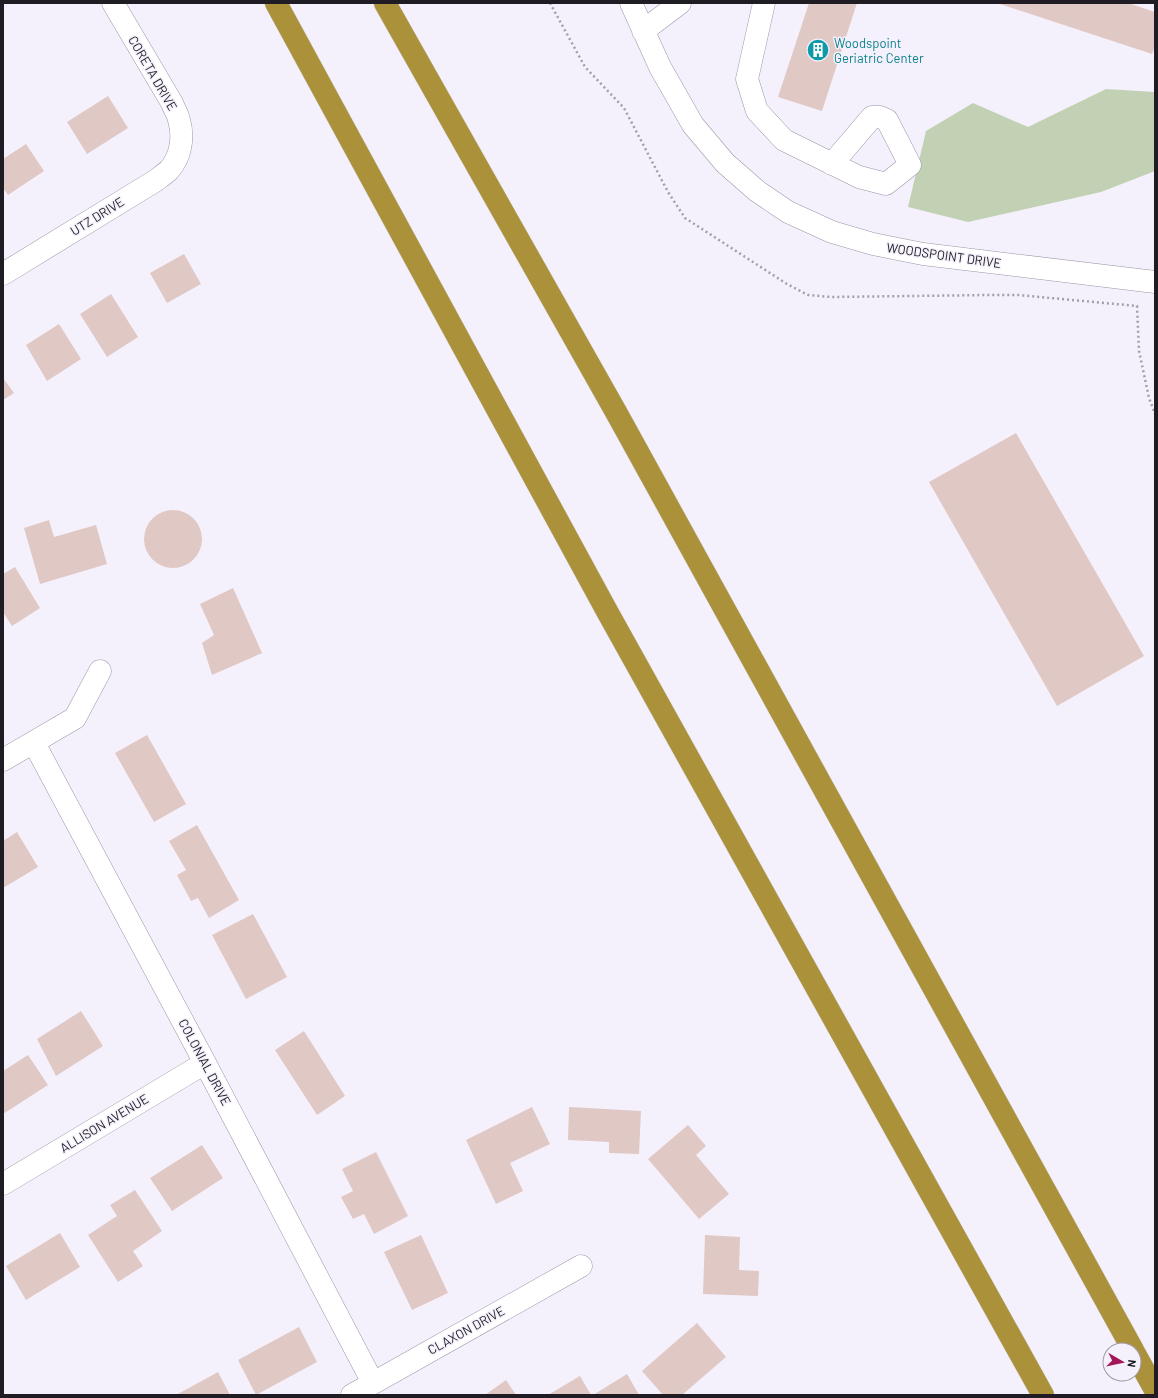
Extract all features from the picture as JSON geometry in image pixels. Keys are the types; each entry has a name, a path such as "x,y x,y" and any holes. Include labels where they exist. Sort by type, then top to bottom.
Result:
{"highway":[{"path":"276,3 608,613 1042,1395"},
{"path":"385,3 620,420 1128,1342"},
{"path":"1142,1367 1155,1390"}],"street":[{"name":"CORETA DRIVE","path":"113,3 172,103 179,120 181,134 180,148"},
{"name":"WOODSPOINT DRIVE","path":"631,3 660,67 693,125 724,162 758,191 788,212 832,232 873,244 923,254 1155,282"},
{"path":"643,31 680,3"},
{"path":"764,3 747,79 757,111 784,140 832,164"},
{"name":"UTZ DRIVE","path":"3,274 154,181 168,171 175,162 180,148"},
{"path":"3,760 75,718 100,671"},
{"name":"COLONIAL DRIVE","path":"34,743 206,1062 373,1383"},
{"name":"ALLISON AVENUE","path":"3,1184 206,1062"},
{"name":"CLAXON DRIVE","path":"352,1395 581,1266"}],"path":[{"path":"1137,306 1139,351 1149,398 1155,414"}],"green space":[{"path":"1106,89 1155,92 1155,171 1101,192 968,222 908,207 926,131 973,103 1028,127"}],"building":[{"name":"Woodspoint Geriatric Center","path":"809,3 857,3 822,111 778,97"},
{"path":"997,3 1128,3 1155,12 1155,46 1152,54"},
{"path":"108,96 128,128 87,154 67,122"},
{"path":"26,144 44,171 8,195 3,188 3,159"},
{"path":"184,254 201,284 167,303 150,273"},
{"path":"111,294 138,337 107,357 80,314"},
{"path":"59,324 81,359 47,381 26,345"},
{"path":"3,378 14,393 3,400"},
{"path":"1016,433 1144,656 1057,706 929,482"},
{"path":"167,510 179,510 194,518 202,533 202,545 194,560 179,568 167,568 152,560 144,545 144,533 152,518"},
{"path":"49,520 54,537 96,525 107,564 40,584 24,528"},
{"path":"15,567 40,608 12,626 3,612 3,574"},
{"path":"233,588 262,653 212,675 202,643 214,635 200,604"},
{"path":"147,735 186,804 154,822 115,753"},
{"path":"197,825 239,900 209,918 198,898 191,901 177,875 186,870 169,841"},
{"path":"17,832 38,867 3,888 3,841"},
{"path":"253,914 287,977 246,999 212,935"},
{"path":"81,1011 103,1046 56,1076 37,1039"},
{"path":"304,1031 345,1096 317,1115 275,1050"},
{"path":"28,1055 48,1085 3,1114 3,1071"},
{"path":"532,1107 550,1144 510,1163 523,1191 496,1204 466,1140"},
{"path":"569,1107 641,1111 639,1154 609,1153 609,1142 568,1140"},
{"path":"688,1125 706,1146 696,1155 729,1194 699,1219 648,1159"},
{"path":"202,1145 223,1178 172,1211 150,1178"},
{"path":"376,1152 408,1216 374,1234 364,1214 353,1219 341,1197 353,1191 342,1169"},
{"path":"135,1190 162,1231 133,1251 143,1266 118,1282 88,1235 117,1216 110,1205"},
{"path":"60,1233 80,1267 26,1300 6,1266"},
{"path":"421,1235 448,1293 412,1310 384,1252"},
{"path":"705,1235 740,1237 739,1270 759,1271 758,1296 703,1294"},
{"path":"697,1323 726,1357 682,1395 663,1395 642,1371"},
{"path":"299,1327 317,1362 256,1395 238,1360"},
{"path":"218,1372 230,1395 176,1395"},
{"path":"627,1374 639,1395 593,1395"},
{"path":"580,1376 591,1395 548,1395"},
{"path":"506,1380 516,1395 485,1395"}],"place":[{"name":"Woodspoint Geriatric Center","path":"818,50"}]}
